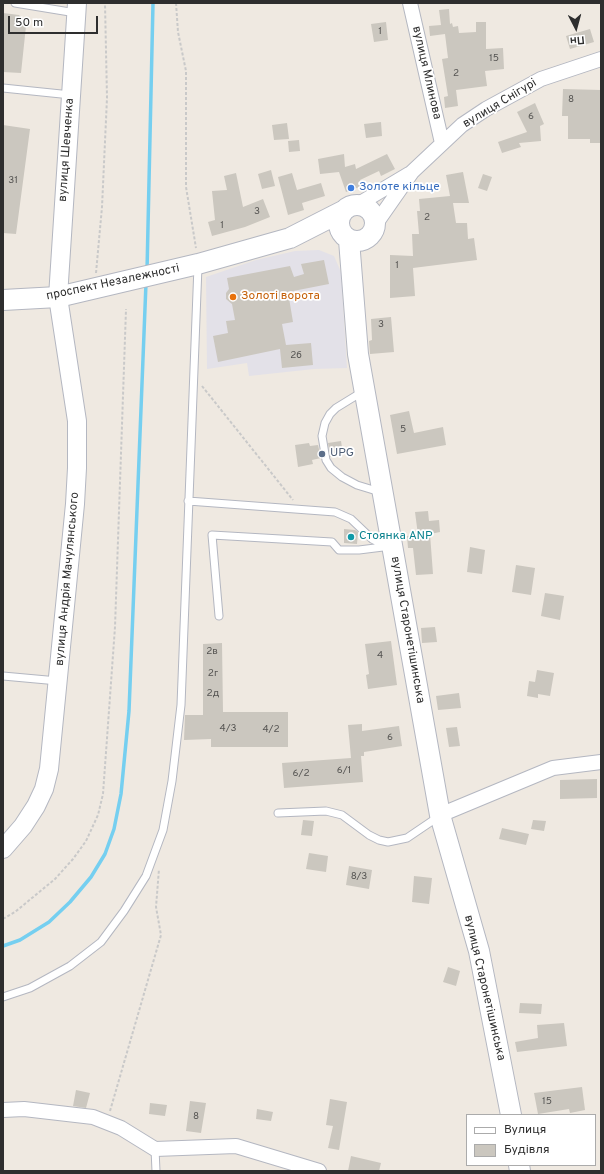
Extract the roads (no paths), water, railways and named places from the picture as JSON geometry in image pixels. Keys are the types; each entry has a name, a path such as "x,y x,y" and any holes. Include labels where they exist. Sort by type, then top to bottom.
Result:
{"main road":[{"path":"352,277 374,229 375,219 368,209 350,208 338,223 346,238 354,242 365,240 374,229"},
{"name":"вулиця Снігурі","path":"198,264 290,238 350,208"},
{"name":"вулиця Снігурі","path":"290,238 346,238"},
{"name":"вулиця Старонетішинська","path":"346,238 352,277 358,354 364,391 440,815 479,952 511,1114"},
{"name":"проспект Незалежності","path":"3,300 58,297 99,280 198,264"}],"street":[{"name":"вулиця Млинова","path":"410,3 442,143"},
{"name":"вулиця Шевченка","path":"58,297 77,8"},
{"name":"вулиця Снігурі","path":"374,229 412,172 462,125 541,79 601,59"},
{"name":"вулиця Снігурі","path":"350,208 412,172"},
{"name":"вулиця Андрія Мачулянського","path":"3,849 23,826 36,806 44,789 53,741 77,460 77,421 58,297"},
{"path":"440,815 553,768 601,762"},
{"path":"3,1110 24,1109 64,1112 107,1121 155,1149 236,1146 319,1171"}],"lane":[{"path":"15,3 77,8"},
{"path":"3,88 71,95"},
{"path":"3,997 30,988 63,970 101,942 124,912 146,876 163,830 181,705 198,264"},
{"path":"364,391 336,408 330,414 325,423 322,436 326,460 331,468 342,477 357,485 382,492"},
{"path":"188,502 335,512 344,515 357,523 378,543 391,546"},
{"path":"219,616 212,535 332,542 339,550 359,550 391,546"},
{"path":"3,676 58,681"},
{"path":"278,813 326,811 342,814 369,835 379,840 388,842 398,842 412,836 440,815"},
{"path":"155,1149 156,1171"}],"waterway":[{"path":"147,271 153,3"},
{"path":"3,946 20,940 49,922 70,902 91,877 105,854 114,829 121,794 129,711 146,283"}],"place":[{"name":"Золоте кільце","path":"351,188"},
{"name":"Золоті ворота","path":"233,297"},
{"name":"UPG","path":"322,454"},
{"name":"Стоянка ANP","path":"351,537"}]}
